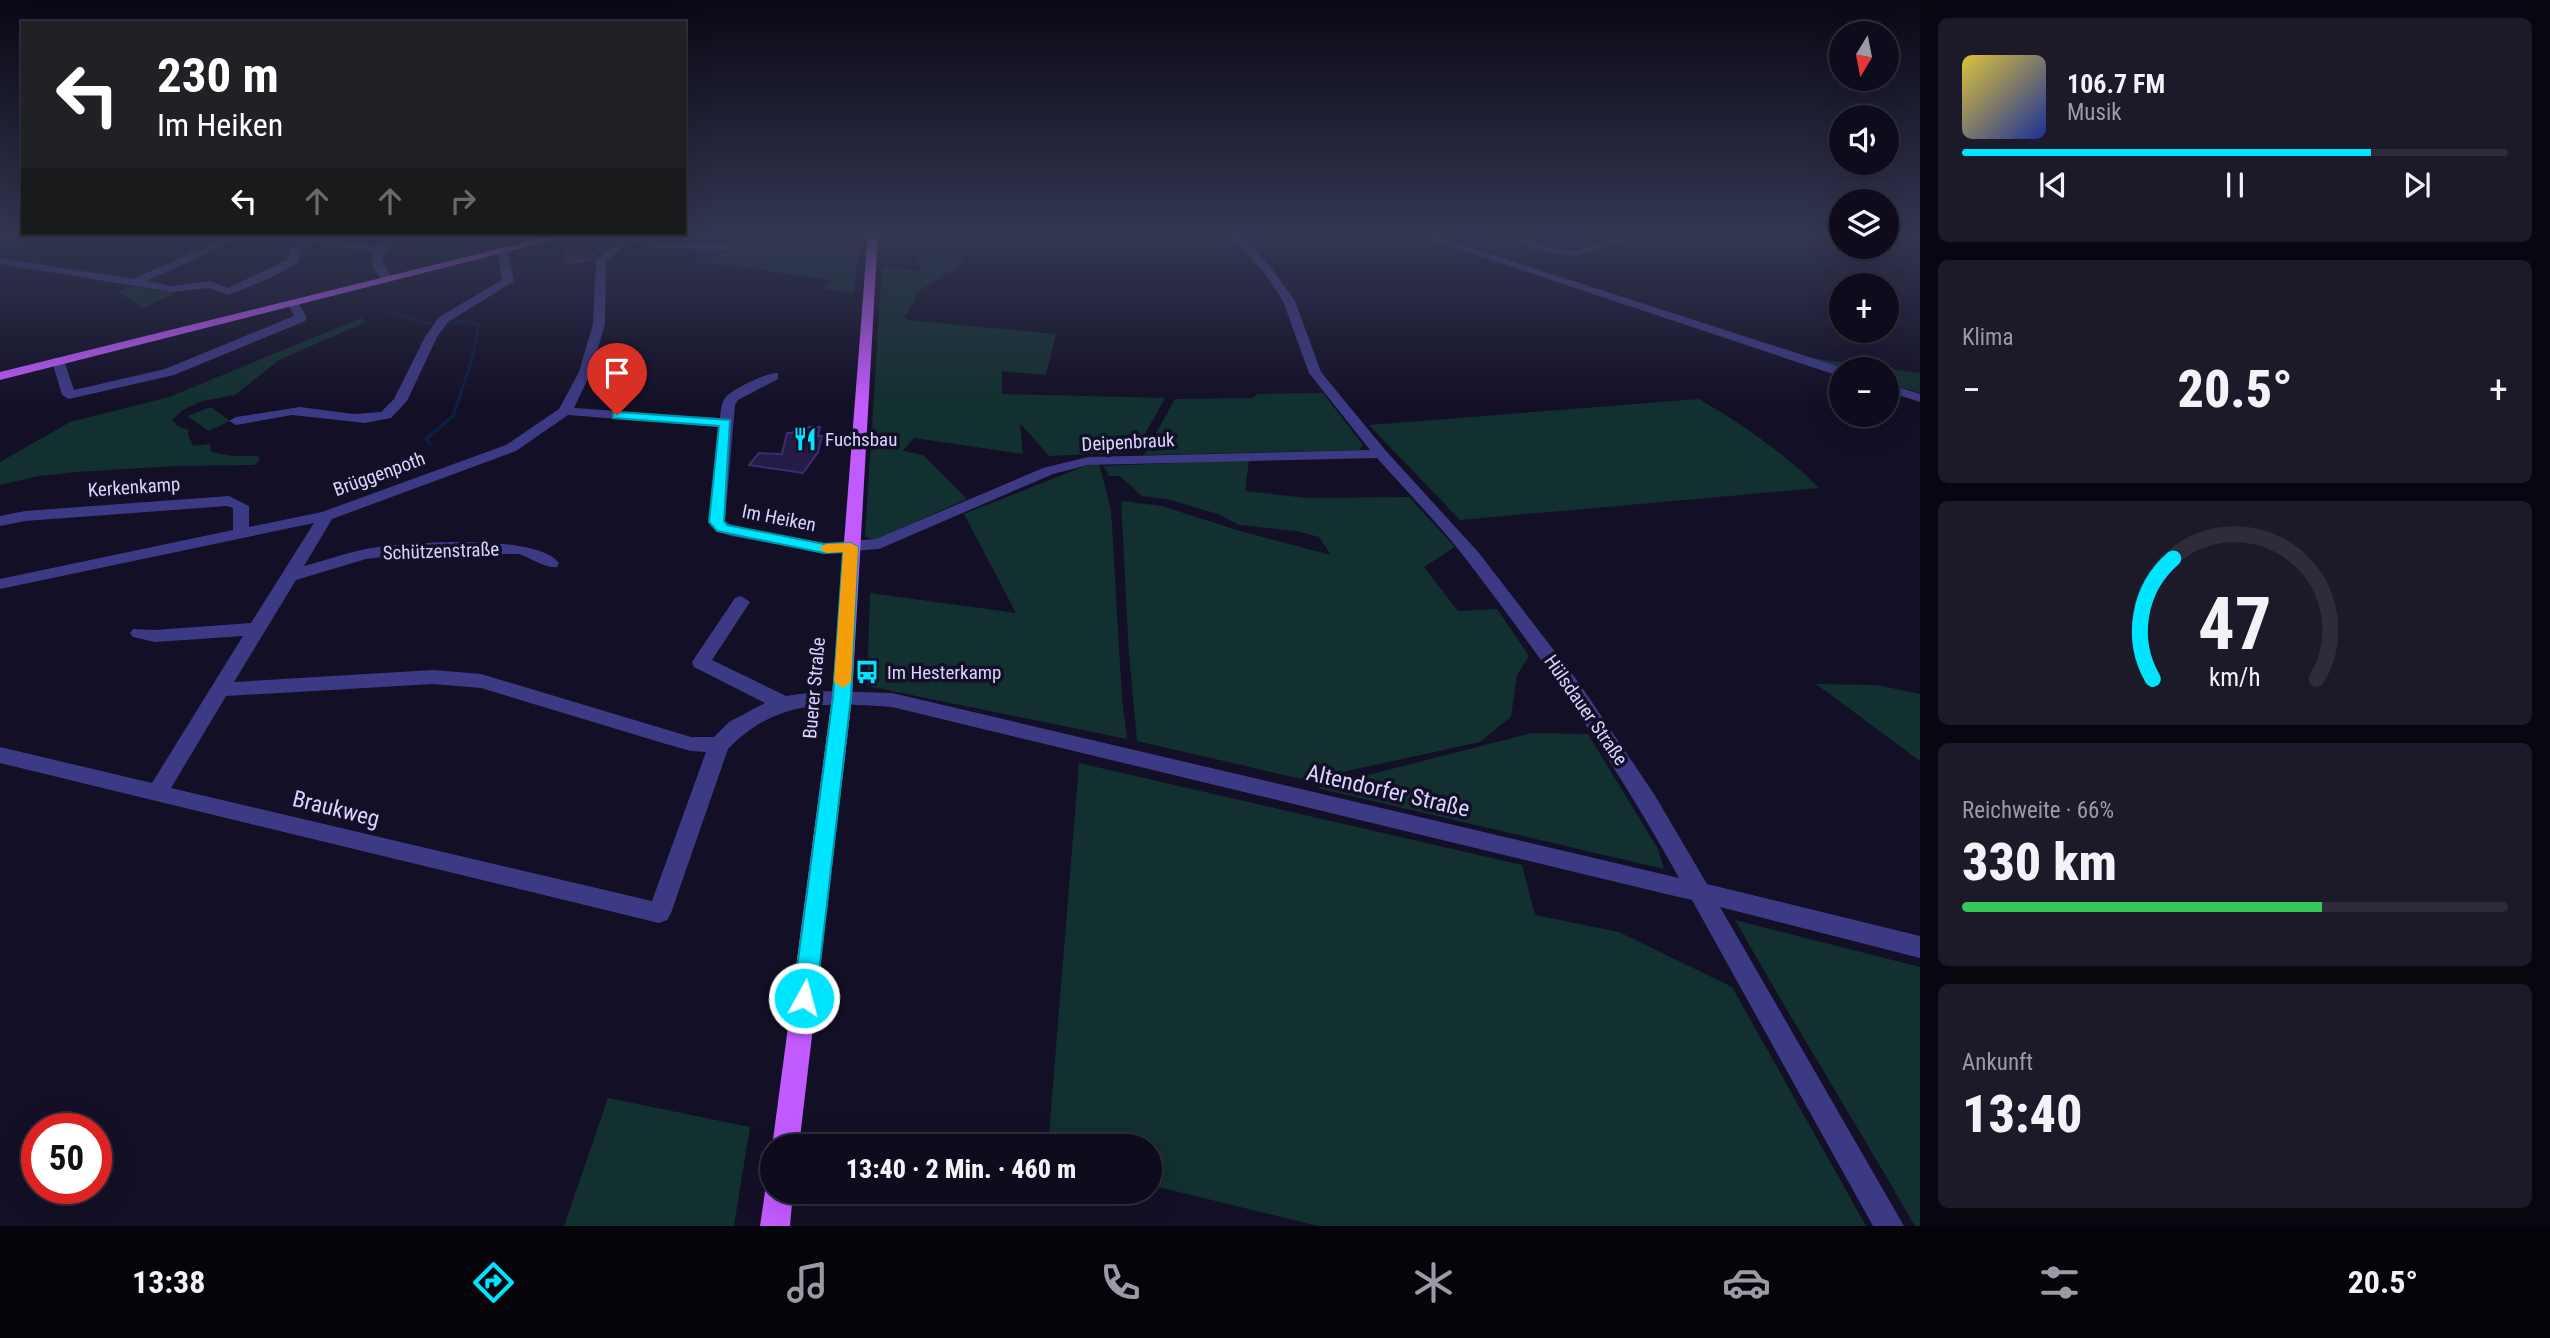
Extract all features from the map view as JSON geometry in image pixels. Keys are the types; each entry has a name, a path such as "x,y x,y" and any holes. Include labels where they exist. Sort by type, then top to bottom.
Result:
{"main road":[{"path":"0,376 339,290"},
{"name":"Buerer Straße","path":"787,1134 842,697 869,290"},
{"path":"775,1226 778,1204"}],"street":[{"path":"236,421 300,411 356,419 389,414 399,406 416,366 443,320 457,308 491,290"},
{"name":"Brüggenpoth","path":"0,584 326,516 511,447 565,411 586,370 599,324 600,290"},
{"name":"Hülsdauer Straße","path":"1281,290 1289,302 1315,373 1381,454 1473,557 1572,688 1647,800 1889,1226"},
{"path":"1590,290 1829,368"},
{"path":"58,361 69,395 157,376 220,353 301,318 293,302"},
{"name":"Im Heiken","path":"773,376 733,397 728,405 716,522 723,528 824,548 851,547"},
{"path":"1899,391 1920,398"},
{"path":"565,411 725,423"},
{"name":"Deipenbrauk","path":"851,547 887,541 1048,471 1088,461 1381,454"},
{"name":"Kerkenkamp","path":"0,521 25,516 229,501 242,506 241,534"},
{"path":"157,792 326,516"},
{"name":"Schützenstraße","path":"289,576 365,554 407,549 518,549 540,555 551,564"},
{"path":"741,602 701,662 780,702"},
{"path":"139,633 155,636 257,629"},
{"path":"222,689 433,677 481,681 691,744 719,745 730,731 758,712 780,702 842,697"},
{"name":"Altendorfer Straße","path":"842,697 892,700 1920,947"},
{"name":"Braukweg","path":"0,755 659,913 719,745"}],"green space":[{"path":"157,290 174,293 143,308 118,292"},
{"path":"881,290 921,290 904,317 907,320 1056,334 1046,375 1002,371 1002,394 1165,398 1135,452 1049,456 1020,423 1023,454 914,438 903,451 923,455 967,499 875,540 865,537"},
{"path":"361,318 366,322 279,360 235,395 202,401 183,410 172,420 178,426 189,430 188,435 193,446 210,444 211,452 232,456 258,456 260,460 254,465 75,472 39,476 0,485 0,462 70,422 169,397"},
{"path":"1810,358 1829,361 1829,364"},
{"path":"1899,370 1920,373 1920,393 1899,387"},
{"path":"1323,393 1363,445 1360,450 1144,455 1175,399 1253,398 1258,394"},
{"path":"1699,399 1762,440 1819,488 1460,520 1369,425"},
{"path":"211,407 230,421 209,431 187,416"},
{"path":"1249,460 1245,491 1307,498 1409,497 1455,547 1424,567 1458,611 1497,609 1529,656 1517,675 1511,717 1480,742 1306,780 1137,741 1129,654 1121,501 1162,506 1240,531 1331,555 1319,537 1297,531 1239,525 1218,514 1167,499 1142,496 1120,476 1109,476 1103,466"},
{"path":"1099,464 1111,509 1122,699 1127,739 867,686 870,593 1016,613 964,514 1085,466"},
{"path":"1816,684 1877,685 1920,694 1920,761"},
{"path":"1532,733 1588,734 1658,849 1664,869 1317,788"},
{"path":"1079,763 1522,865 1535,915 1619,932 1732,987 1866,1226 1318,1226 1162,1188 1162,1134 1049,1134"},
{"path":"1735,920 1920,967 1920,1226 1915,1226"},
{"path":"608,1098 750,1127 734,1226 564,1226"}],"building":[{"path":"795,427 820,427 818,436 822,436 818,452 803,473 749,465 759,453 782,454 787,433 793,433"}],"waterway":[{"path":"387,312 432,324"},
{"path":"446,323 464,321 479,324 472,359"},
{"path":"460,395 471,362"},
{"path":"431,445 426,439 453,416 461,393"}],"slow traffic":[{"path":"826,548 851,547 843,682"}],"place":[{"name":"Fuchsbau","path":"805,439"},
{"name":"Im Hesterkamp","path":"867,672"}],"route":[{"path":"617,415 714,420 725,423 716,522 723,528 824,548 851,547 842,697 804,998"}]}
